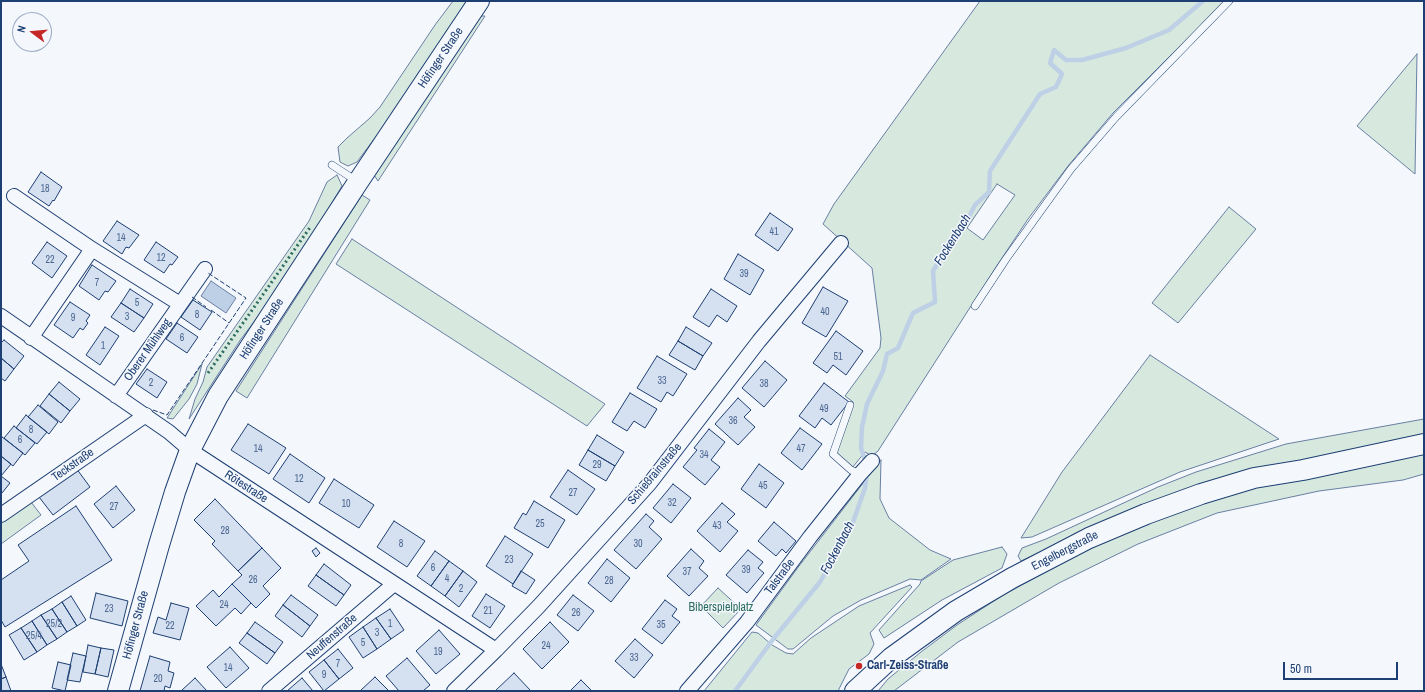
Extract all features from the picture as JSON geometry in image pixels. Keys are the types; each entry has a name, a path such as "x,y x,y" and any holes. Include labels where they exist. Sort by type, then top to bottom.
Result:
{"street":[{"name":"Höfinger Straße","path":"118,691 175,492 190,450 218,396 479,1"},
{"path":"14,196 180,304"},
{"name":"Schießrainstraße","path":"454,691 539,606 650,482 759,341 841,243"},
{"path":"31,338 92,248"},
{"name":"Oberer Mühlweg","path":"116,396 205,269"},
{"name":"Rötestraße","path":"3,320 146,415 190,450 496,650"},
{"name":"Teckstraße","path":"1,515 146,415"},
{"name":"Engelbergstraße","path":"855,691 890,658 956,611 1012,578 1090,538 1146,514 1201,494 1254,478 1303,470 1424,444"},
{"name":"Talstraße","path":"687,691 747,622 810,537 872,461"},
{"name":"Neuffenstraße","path":"269,691 394,584"}],"lane":[{"path":"975,306 1006,259 1071,169 1116,117 1229,1"},
{"path":"332,165 358,182"},
{"path":"850,405 833,454 851,470 860,474"}],"green space":[{"path":"453,1 470,1 398,107 357,162 348,166 340,162 338,147 380,107 435,25"},
{"path":"980,1 1225,1 1113,113 1068,166 1028,219 996,267 878,451 872,456 865,452 852,468 834,453 853,402 845,396 880,348 881,338 872,268 823,224 834,204","holes":["997,184 1015,195 983,240 967,228"]},
{"path":"478,16 485,16 378,181 374,175"},
{"path":"1417,54 1415,174 1357,126"},
{"path":"337,175 342,186 282,285 241,339 189,419 207,367 309,221 327,182"},
{"path":"362,195 370,200 247,398 236,391"},
{"path":"1229,207 1256,229 1178,323 1152,303"},
{"path":"352,239 605,404 587,426 336,264"},
{"path":"1150,355 1279,439 1180,472 1032,537 1021,538 1062,472"},
{"path":"202,364 197,384 189,399 173,419 167,418"},
{"path":"1424,419 1424,436 1287,463 1086,531 1021,561 1018,556 1022,548 1046,539 1158,487 1196,472 1286,444"},
{"path":"1424,453 1424,474 1403,480 1319,491 1217,513 1138,544 1059,583 958,642 894,691 878,691 888,679 921,652 957,625 1003,595 1094,546 1174,511 1268,484"},
{"path":"881,460 880,499 889,518 930,550 951,559 921,580 910,579 861,600 833,616 793,649 788,649 756,625 799,566"},
{"path":"31,502 41,515 1,544 1,523"},
{"path":"1002,547 1007,554 1002,568 942,600 884,638 879,630 921,581 953,560"},
{"path":"910,585 912,587 870,633 874,644 869,654 849,669 838,691 704,691 752,632 758,633 772,645 786,653 793,654 811,638 859,606"},
{"name":"Biberspielplatz","path":"718,588 741,609 723,628 701,606"}],"water":[{"path":"211,281 236,298 226,313 201,296"}],"building":[{"path":"41,172 62,187 54,201 53,200 49,206 28,192"},
{"path":"770,213 793,229 778,251 755,235"},
{"path":"117,221 139,235 129,248 126,247 122,254 103,241"},
{"path":"47,242 67,256 52,278 32,263"},
{"path":"156,242 178,257 172,265 170,264 164,273 144,260"},
{"path":"738,254 764,270 750,295 724,279"},
{"path":"92,265 116,281 108,292 105,291 99,300 79,286"},
{"path":"823,287 848,301 826,337 802,323"},
{"path":"130,289 153,304 144,318 121,303"},
{"path":"711,289 737,306 727,322 717,315 709,327 693,317"},
{"path":"193,300 212,312 200,330 181,317"},
{"path":"70,302 90,315 86,321 88,323 83,330 80,328 73,338 54,325"},
{"path":"121,303 144,318 134,332 111,317"},
{"path":"177,323 198,337 187,353 166,339"},
{"path":"105,327 119,336 100,365 86,355"},
{"path":"686,327 712,343 703,356 678,341"},
{"path":"836,331 863,351 846,375 833,365 827,373 813,363"},
{"path":"4,340 24,356 14,369 1,358 1,343"},
{"path":"678,341 703,356 695,370 669,355"},
{"path":"657,356 687,374 673,396 667,392 661,402 637,388"},
{"path":"1,358 14,369 5,381 1,378"},
{"path":"765,361 787,380 764,407 742,388"},
{"path":"147,369 167,382 157,398 136,384"},
{"path":"59,382 80,399 70,411 49,394"},
{"path":"824,383 849,402 831,425 822,418 815,428 799,416"},
{"path":"630,393 657,409 645,428 634,421 627,431 612,422"},
{"path":"49,394 70,411 61,423 40,406"},
{"path":"738,398 751,410 744,417 755,427 738,445 715,424"},
{"path":"38,405 58,422 49,434 28,417"},
{"path":"26,415 47,432 37,444 16,428"},
{"path":"248,424 286,448 269,474 231,450"},
{"path":"14,426 35,443 25,455 4,438"},
{"path":"800,428 822,444 802,470 781,453"},
{"path":"709,429 725,442 711,460 720,467 705,485 683,467 697,450 694,448"},
{"path":"597,435 624,452 615,466 588,450"},
{"path":"2,437 23,453 13,466 1,456"},
{"path":"588,450 615,466 606,481 579,465"},
{"path":"290,454 325,478 309,503 273,479"},
{"path":"1,456 11,464 1,476"},
{"path":"759,464 784,483 766,508 741,489"},
{"path":"76,468 90,487 53,515 39,497"},
{"path":"568,470 595,489 577,515 550,497"},
{"path":"1,476 10,483 2,493 1,493"},
{"path":"334,479 374,505 359,528 319,503"},
{"path":"673,484 691,498 671,523 653,508"},
{"path":"116,486 135,510 113,528 94,504"},
{"path":"215,499 262,548 238,571 212,544 215,541 194,520"},
{"path":"534,501 565,520 548,548 514,528 523,513 526,515"},
{"path":"722,503 735,514 727,522 738,531 720,552 697,531"},
{"path":"76,506 112,560 5,627 1,620 1,580 29,561 18,545"},
{"path":"646,514 654,521 649,527 662,539 636,569 614,550"},
{"path":"394,521 425,541 407,567 377,547"},
{"path":"774,522 796,541 786,553 782,549 776,556 758,541"},
{"path":"505,536 533,554 513,584 486,566"},
{"path":"262,548 281,568 263,586 270,594 256,608 232,584 242,575 238,571"},
{"path":"316,548 320,553 316,557 312,551"},
{"path":"691,549 704,561 699,568 708,576 689,596 667,576"},
{"path":"748,550 763,562 758,568 764,573 747,593 726,575"},
{"path":"435,551 449,561 431,586 417,576"},
{"path":"607,559 630,578 611,602 588,583"},
{"path":"449,561 463,571 445,596 431,586"},
{"path":"324,564 351,585 344,595 316,575"},
{"path":"463,571 477,582 459,607 445,596"},
{"path":"521,571 535,580 526,594 512,586"},
{"path":"316,575 344,595 336,606 308,586"},
{"path":"232,584 251,603 241,614 235,608 216,626 196,606 213,590 219,597"},
{"path":"96,593 128,601 122,626 90,618"},
{"path":"486,594 505,606 490,628 472,616"},
{"path":"291,595 318,615 310,626 283,605"},
{"path":"573,595 594,611 578,631 557,615"},
{"path":"71,596 86,620 77,626 62,602"},
{"path":"665,600 677,609 672,616 680,622 662,644 642,629"},
{"path":"62,602 77,626 67,632 52,609"},
{"path":"171,603 189,608 180,640 153,633 158,617 166,620"},
{"path":"283,605 310,626 302,637 275,616"},
{"path":"52,609 67,632 57,639 41,615"},
{"path":"390,609 404,630 391,639 376,618"},
{"path":"41,615 57,639 47,645 32,621"},
{"path":"376,618 391,639 377,649 363,627"},
{"path":"32,621 47,645 37,652 21,628"},
{"path":"255,622 283,642 275,653 247,633"},
{"path":"550,622 569,642 542,669 523,649"},
{"path":"363,627 377,649 363,658 349,637"},
{"path":"21,628 37,652 24,660 9,635"},
{"path":"439,630 460,654 436,674 416,651"},
{"path":"247,633 275,653 267,664 239,643"},
{"path":"635,639 653,655 634,678 615,661"},
{"path":"88,645 101,648 95,674 83,672"},
{"path":"230,647 249,668 226,688 207,667"},
{"path":"101,648 114,650 108,677 95,674"},
{"path":"338,649 353,668 339,679 324,660"},
{"path":"73,653 86,656 80,682 67,680"},
{"path":"150,656 170,662 168,671 174,673 170,688 165,686 164,691 140,691"},
{"path":"407,658 430,685 423,691 399,691 386,676"},
{"path":"324,660 339,679 324,691 309,672"},
{"path":"58,662 71,665 65,691 52,688"},
{"path":"1,664 6,677 1,679"},
{"path":"514,673 531,691 495,691"},
{"path":"6,677 11,691 1,691 1,679"},
{"path":"375,677 389,691 360,691"},
{"path":"195,678 207,691 181,691"},
{"path":"302,678 313,691 287,691"},
{"path":"581,680 592,691 570,691"}],"waterway":[{"name":"Fockenbach","path":"866,463 861,448 862,427 867,404 883,371 887,354 898,348 913,313 935,302 933,271 947,248 964,226 975,205 989,192 990,171 1040,94 1056,87 1062,74 1050,63 1054,50 1066,60 1082,60 1126,48 1169,30 1203,1"},
{"name":"Fockenbach","path":"735,691 774,638 820,582 852,525 865,488 867,472"}],"hedge":[{"path":"208,373 311,226"}],"fence":[{"path":"153,410 167,415 246,298 208,273"},
{"path":"192,297 206,307"},
{"path":"211,310 229,323"}],"place":[{"name":"Carl-Zeiss-Straße","path":"859,666"}]}
